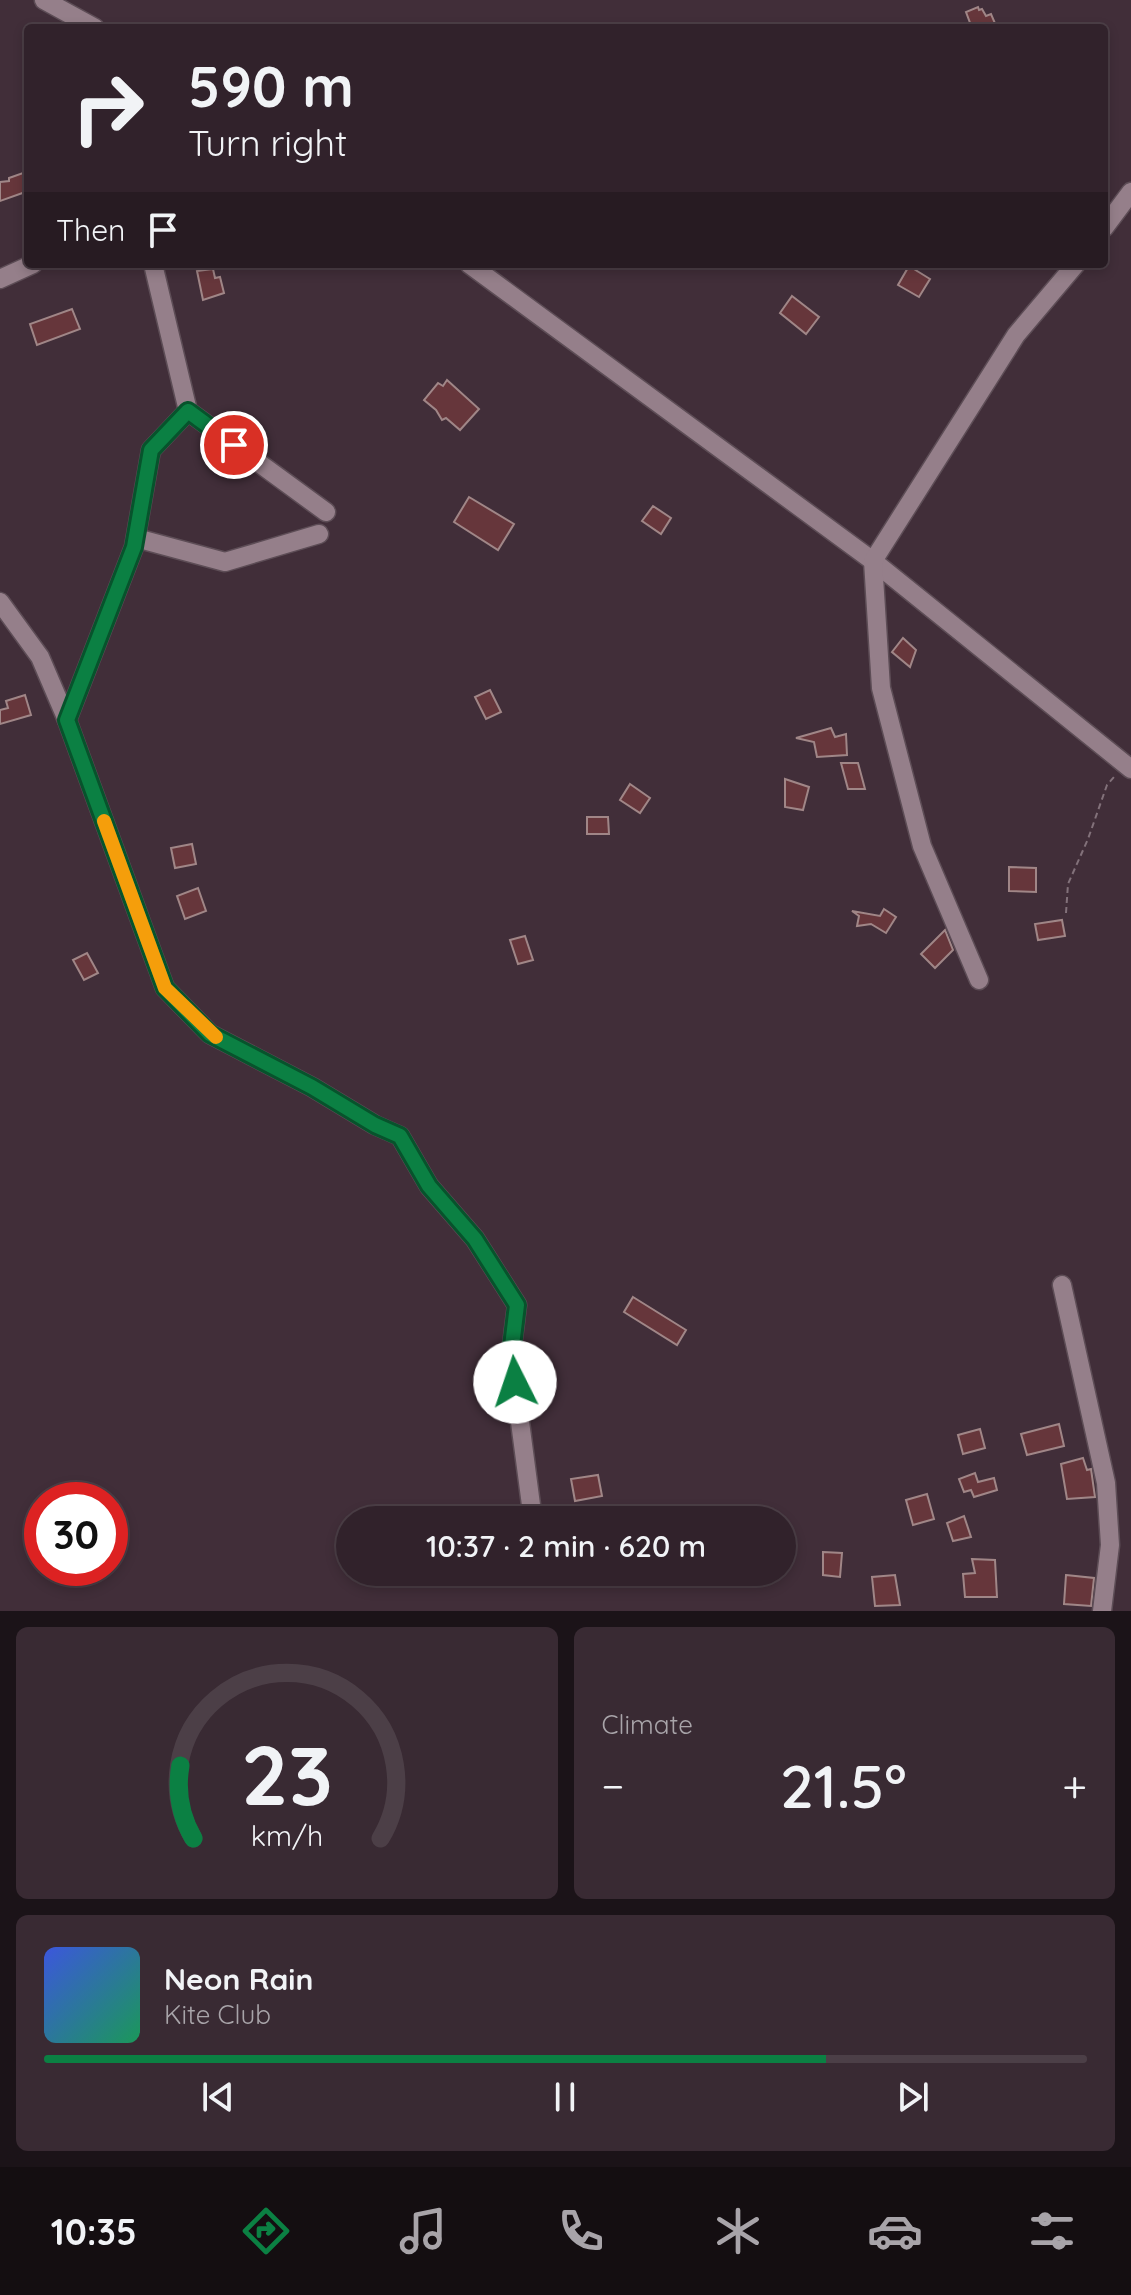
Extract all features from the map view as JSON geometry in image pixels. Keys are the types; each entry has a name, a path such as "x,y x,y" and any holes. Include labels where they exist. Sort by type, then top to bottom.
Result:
{"street":[{"path":"44,0 88,24"},
{"path":"1108,223 1131,192"},
{"path":"0,279 24,268"},
{"path":"154,268 188,411 326,512"},
{"path":"474,268 873,561 1128,766"},
{"path":"979,980 922,846 884,702 873,561 1016,335 1073,268"},
{"path":"67,720 136,538 151,450 188,411"},
{"path":"136,538 225,562 319,534"},
{"path":"0,602 40,657 67,720 165,988 210,1034 400,1136 429,1186 475,1239 517,1305 511,1354 531,1506"},
{"path":"1062,1285 1106,1483 1110,1545 1102,1611"}],"path":[{"path":"1066,913 1068,884 1107,785 1128,766"}],"building":[{"path":"978,7 986,16 991,14 995,24 970,24 966,12"},
{"path":"23,173 24,192 0,201 0,182 9,181 9,178"},
{"path":"908,268 930,279 919,297 898,285"},
{"path":"213,269 215,278 220,277 224,293 203,300 197,271"},
{"path":"792,296 819,317 806,334 780,313"},
{"path":"72,309 80,329 37,345 30,324"},
{"path":"447,380 479,409 460,430 446,418 442,420 424,400 438,383 443,386"},
{"path":"469,497 514,524 498,550 454,522"},
{"path":"653,506 671,518 661,534 642,521"},
{"path":"903,638 916,650 910,667 892,652"},
{"path":"490,690 501,712 486,719 475,697"},
{"path":"25,695 31,715 0,724 0,710 8,708 6,701"},
{"path":"831,728 835,737 846,734 847,755 817,757 814,742 796,738"},
{"path":"841,763 858,763 865,789 848,789"},
{"path":"785,779 809,787 803,810 785,807"},
{"path":"630,784 650,798 640,813 620,800"},
{"path":"587,817 608,817 609,834 587,834"},
{"path":"192,844 196,864 175,868 171,848"},
{"path":"1009,867 1036,868 1036,892 1009,891"},
{"path":"198,888 206,911 185,919 177,896"},
{"path":"884,909 896,917 886,933 871,924 857,926 859,916 852,911 880,916"},
{"path":"1062,920 1065,936 1038,940 1035,924"},
{"path":"945,930 953,950 935,968 921,954"},
{"path":"525,936 533,960 518,964 510,940"},
{"path":"87,953 98,973 84,980 73,960"},
{"path":"633,1297 686,1330 677,1345 624,1312"},
{"path":"1059,1424 1064,1446 1027,1455 1021,1434"},
{"path":"980,1429 985,1448 963,1454 958,1435"},
{"path":"1083,1458 1087,1470 1091,1469 1095,1497 1067,1499 1061,1464"},
{"path":"975,1473 978,1482 994,1478 997,1490 974,1497 971,1490 964,1492 959,1479"},
{"path":"598,1475 602,1496 575,1501 571,1479"},
{"path":"927,1494 934,1519 913,1525 906,1500"},
{"path":"964,1516 971,1537 953,1541 947,1523"},
{"path":"823,1552 842,1553 840,1577 823,1575"},
{"path":"972,1559 995,1560 997,1597 965,1597 963,1574 975,1573"},
{"path":"895,1575 900,1605 875,1606 872,1577"},
{"path":"1066,1575 1094,1578 1091,1606 1064,1604"}],"slow traffic":[{"path":"104,821 165,988 216,1037"}],"route":[{"path":"234,445 188,411 151,450 134,547 67,720 165,988 210,1034 400,1136 429,1186 475,1239 517,1305 511,1354 515,1382"}]}
